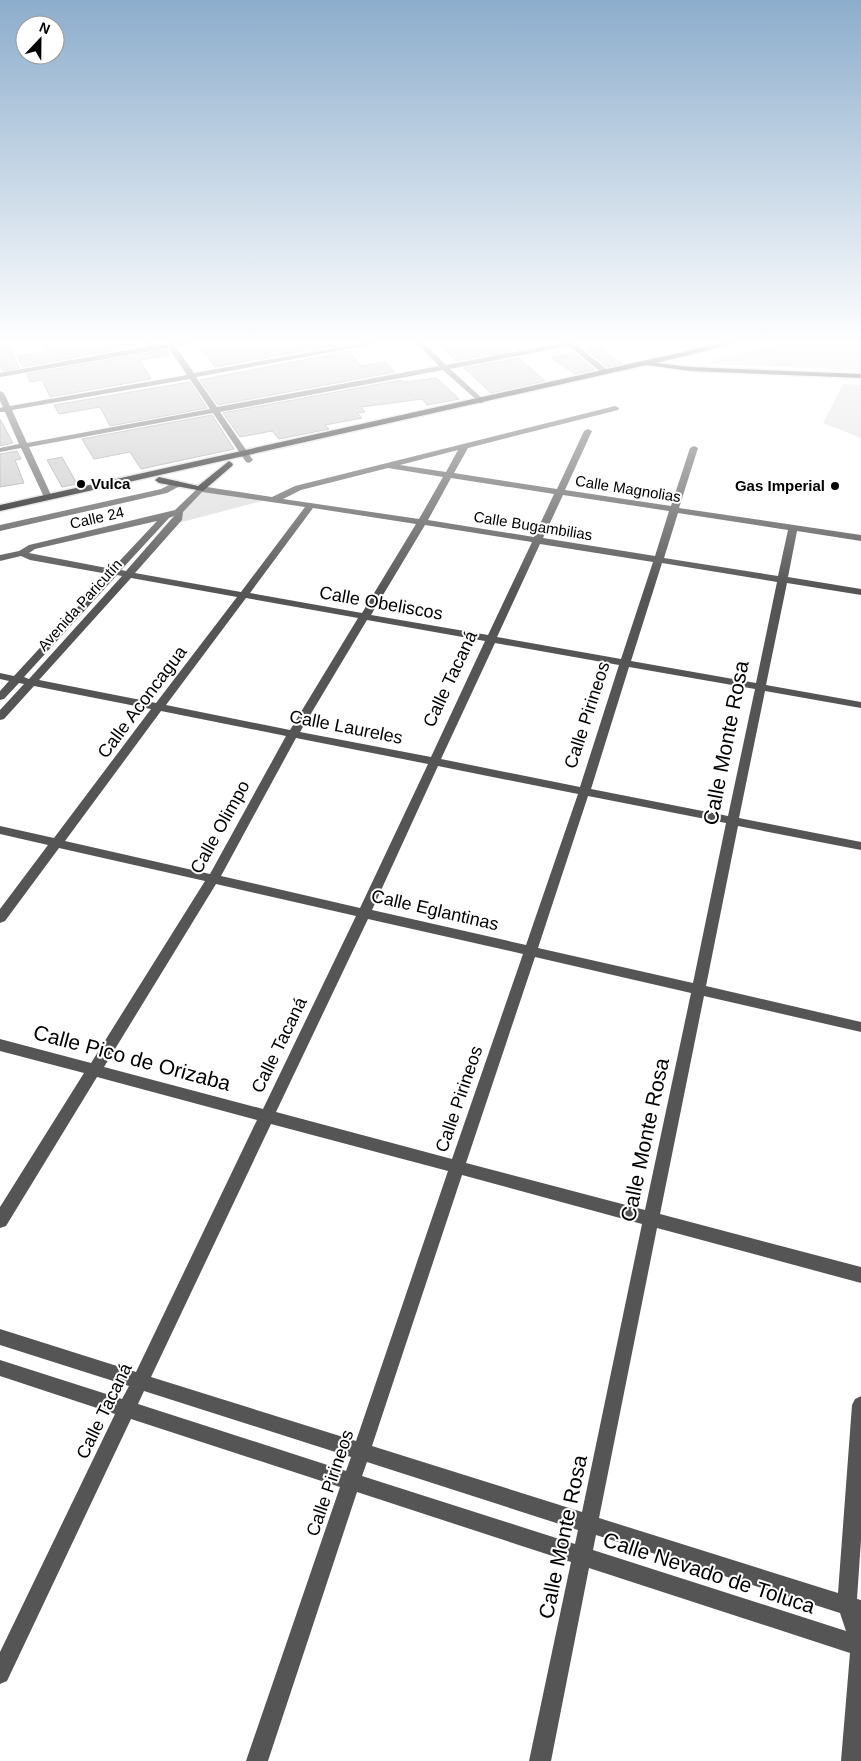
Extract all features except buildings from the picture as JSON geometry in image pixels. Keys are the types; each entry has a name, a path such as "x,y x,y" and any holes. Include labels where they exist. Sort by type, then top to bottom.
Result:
{"main road":[{"path":"198,476 247,456 378,425"},
{"path":"0,508 48,497 172,477 198,476 247,456 388,425"},
{"path":"0,515 172,477 198,476 229,464"}],"street":[{"path":"13,425 48,497"},
{"path":"0,450 132,425"},
{"path":"226,425 247,456"},
{"path":"273,500 298,488 548,425"},
{"name":"Calle Tacaná","path":"0,1674 364,913 588,431"},
{"name":"Calle Olimpo","path":"0,1221 213,879 293,734 422,522 464,447"},
{"name":"Calle Pirineos","path":"257,1761 584,792 694,448"},
{"name":"Calle Magnolias","path":"390,466 861,538"},
{"name":"Calle Bugambilias","path":"198,476 273,500 861,592"},
{"name":"Avenida Paricutín","path":"0,717 178,515 198,476"},
{"path":"0,528 164,491 172,477"},
{"name":"Calle Aconcagua","path":"0,918 311,505"},
{"name":"Avenida Paricutín","path":"0,697 166,516 178,515"},
{"name":"Calle 24","path":"0,558 18,554 32,547 166,516"},
{"name":"Calle Monte Rosa","path":"540,1761 793,528"},
{"name":"Calle Obeliscos","path":"18,554 861,705"},
{"name":"Calle Laureles","path":"0,676 861,846"},
{"name":"Calle Eglantinas","path":"0,830 861,1026"},
{"name":"Calle Pico de Orizaba","path":"0,1045 861,1275"},
{"name":"Calle Nevado de Toluca","path":"0,1337 854,1607"},
{"name":"Calle Nevado de Toluca","path":"0,1368 861,1646"},
{"path":"852,1761 861,1646 854,1607 861,1406"}],"shaded area":[{"path":"829,425 861,425 861,438"},
{"path":"201,490 266,500 178,523 177,516"}],"place":[{"name":"Vulca","path":"81,484"},
{"name":"Gas Imperial","path":"835,486"}]}
